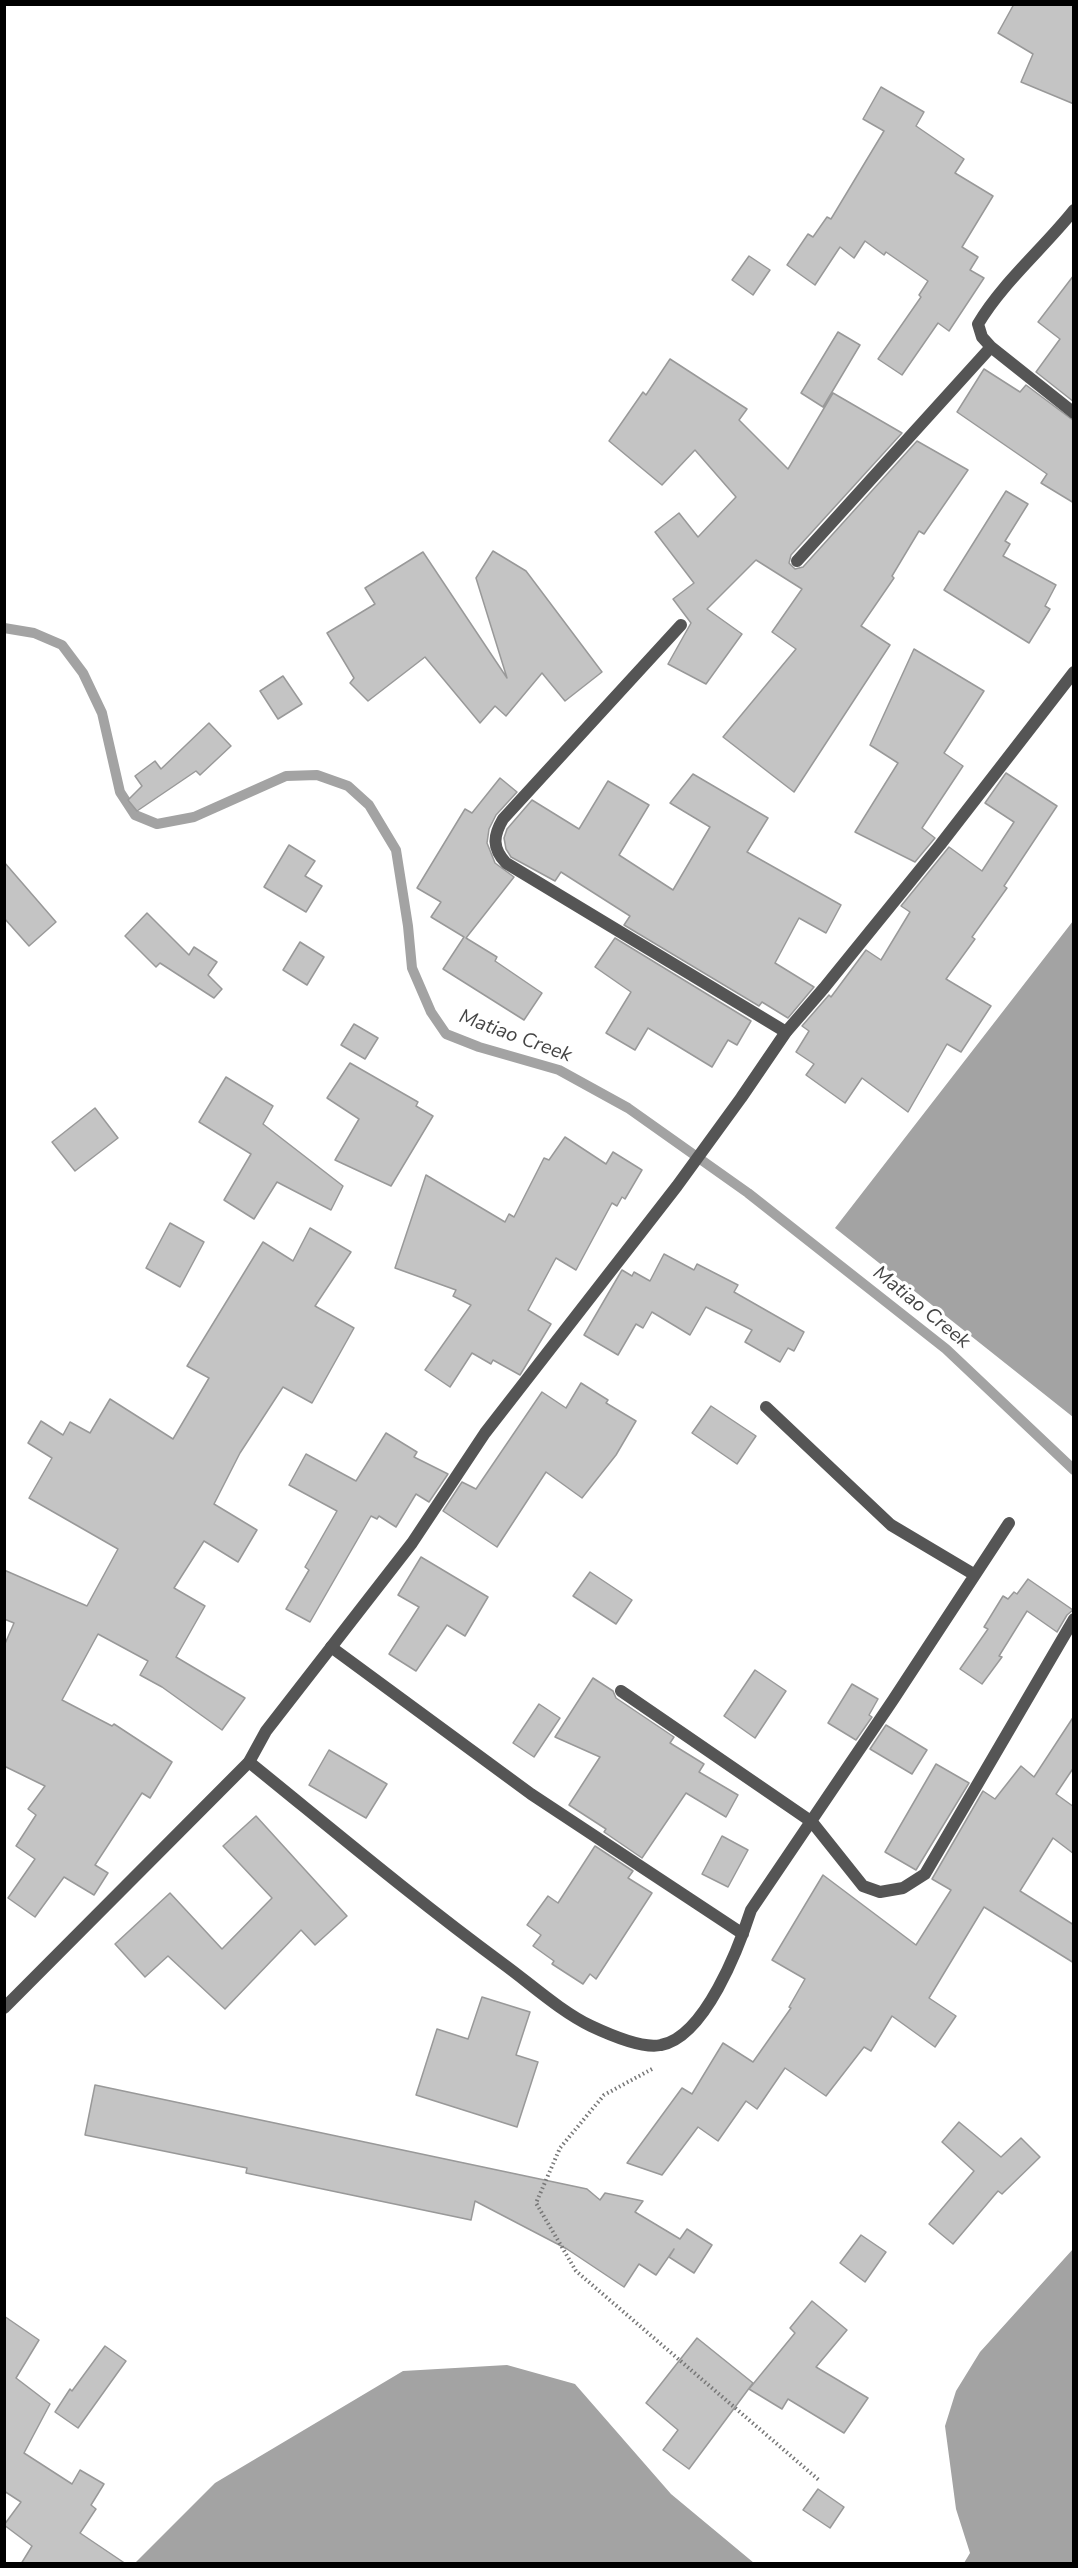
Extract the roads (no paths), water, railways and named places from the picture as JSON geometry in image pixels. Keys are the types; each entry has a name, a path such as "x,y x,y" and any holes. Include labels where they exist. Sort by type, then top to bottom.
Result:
{"street":[{"path":"1074,210 1049,241 991,302 978,324 982,337 991,347 1074,413"},
{"path":"797,561 991,347"},
{"path":"681,625 503,819 496,831 495,843 499,855 506,863 786,1032"},
{"path":"4,2007 249,1762 266,1731 412,1543 485,1433 677,1186 786,1032 940,845 1074,672"},
{"path":"766,1407 891,1525 975,1575"},
{"path":"249,1762 460,1932 591,2026 628,2041 660,2046 682,2036 701,2015 743,1934 751,1910 812,1822 1009,1523"},
{"path":"621,1691 812,1822 862,1886 880,1892 903,1888 925,1874 1074,1619"},
{"path":"331,1647 531,1794 743,1934"}],"waterway":[{"name":"Matiao Creek","path":"4,628 34,633 62,645 83,673 102,713 120,792 135,815 157,824 194,817 286,776 317,775 348,786 369,805 396,850 412,968 431,1012 446,1034 479,1047 559,1070 628,1108 748,1193 946,1349 1074,1470"}]}
